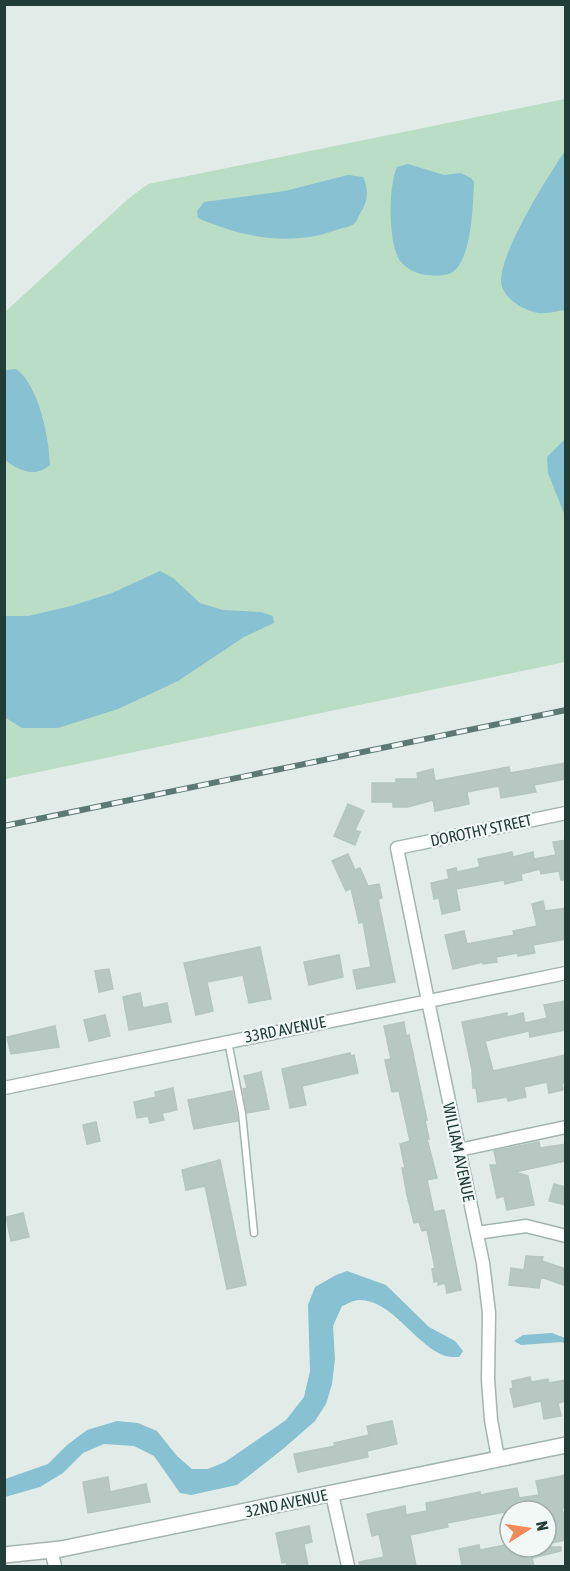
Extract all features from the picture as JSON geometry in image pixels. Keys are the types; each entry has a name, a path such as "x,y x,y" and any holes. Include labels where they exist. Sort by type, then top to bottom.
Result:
{"street":[{"name":"DOROTHY STREET","path":"397,848 566,813"},
{"name":"WILLIAM AVENUE","path":"397,848 483,1263 489,1313 491,1420 498,1458"},
{"name":"33RD AVENUE","path":"4,1088 566,973"},
{"path":"459,1150 566,1127"},
{"path":"477,1233 526,1226 566,1236"},
{"name":"32ND AVENUE","path":"4,1555 51,1550 566,1445"},
{"path":"332,1494 348,1566"},
{"path":"51,1550 55,1566"}],"lane":[{"path":"228,1041 242,1113 254,1233"}],"green space":[{"path":"565,99 565,662 5,779 5,312 128,199 148,184"}],"water":[{"path":"565,151 565,310 538,313 527,310 508,297 502,287 502,275 506,258 524,218"},
{"path":"408,164 444,175 461,173 474,182 472,218 467,245 458,267 451,273 437,276 417,273 403,264 396,253 391,229 392,188 397,167"},
{"path":"348,175 363,177 367,190 363,208 354,224 348,227 302,238 266,238 214,225 198,218 197,211 204,202 285,191"},
{"path":"16,369 31,387 37,399 45,427 50,465 39,471 27,472 5,460 5,370"},
{"path":"565,439 565,516 548,473 547,457"},
{"path":"160,571 173,578 200,603 223,610 261,612 273,616 274,623 244,637 178,681 118,709 58,728 22,728 4,716 5,616 28,616 71,606 112,593"},
{"path":"347,1271 386,1285 429,1327 455,1341 463,1351 459,1357 445,1356 434,1350 383,1307 372,1302 353,1301 342,1306 333,1326 335,1359 332,1384 326,1404 315,1421 237,1485 191,1495 180,1493 154,1456 134,1446 104,1444 83,1453 63,1473 40,1487 5,1497 5,1479 48,1464 67,1445 87,1430 117,1421 138,1423 157,1431 177,1456 192,1469 208,1469 225,1462 286,1420 304,1397 310,1371 308,1305 315,1287"},
{"path":"552,1333 565,1338 565,1344 562,1342 521,1345 514,1341 523,1335"}],"building":[{"path":"566,763 566,779 534,785 536,792 501,798 499,786 487,788 467,792 469,804 435,811 433,800 408,807 393,807 393,802 372,802 372,783 396,783 396,779 418,779 417,773 433,769 435,781 509,767 510,773"},
{"path":"348,804 364,811 355,830 360,832 355,845 334,836"},
{"path":"566,840 566,880 561,880 559,871 541,874 540,869 521,874 522,880 505,884 504,880 456,889 460,910 442,914 439,898 434,899 431,883 449,879 447,870 456,868 457,872 480,867 478,859 512,852 513,857 533,852 534,859 556,855 553,842"},
{"path":"348,854 355,870 360,868 368,886 379,884 382,898 378,899 395,982 357,989 353,970 371,967 363,922 359,923 351,888 346,891 332,861"},
{"path":"543,901 545,911 566,908 566,939 533,945 535,953 496,957 497,962 483,964 483,962 453,969 445,935 464,931 467,944 514,935 513,931 537,926 532,904"},
{"path":"260,947 271,999 249,1003 243,975 207,982 213,1011 196,1015 184,963"},
{"path":"339,955 343,977 309,985 304,962"},
{"path":"109,969 113,989 99,992 95,971"},
{"path":"140,993 143,1008 167,1003 171,1022 129,1030 123,997"},
{"path":"566,1001 566,1030 530,1037 529,1031 485,1041 493,1071 566,1055 566,1083 562,1083 563,1090 549,1093 547,1082 524,1087 526,1097 508,1101 507,1097 478,1102 476,1088 473,1088 472,1070 462,1022 507,1013 507,1017 523,1013 525,1023 547,1018 544,1005"},
{"path":"105,1015 110,1036 89,1041 84,1020"},
{"path":"404,1022 406,1036 409,1035 427,1120 425,1120 429,1139 427,1139 437,1178 427,1180 434,1212 444,1210 461,1290 447,1293 445,1283 438,1285 438,1281 434,1282 432,1269 435,1268 427,1230 422,1231 419,1222 414,1223 402,1168 405,1168 400,1144 410,1141 399,1091 392,1092 385,1060 391,1059 384,1026"},
{"path":"55,1026 59,1047 11,1054 7,1037"},
{"path":"350,1053 351,1056 354,1055 358,1073 302,1086 306,1105 290,1108 282,1069"},
{"path":"261,1072 269,1109 247,1113 243,1089 247,1088 244,1076"},
{"path":"173,1088 177,1110 162,1113 164,1120 150,1123 148,1116 137,1118 134,1102 156,1097 155,1092"},
{"path":"232,1091 238,1121 194,1129 188,1100"},
{"path":"96,1122 100,1141 87,1144 83,1125"},
{"path":"539,1142 540,1148 566,1144 566,1161 515,1172 528,1176 534,1205 507,1210 504,1196 497,1198 490,1165 497,1165 494,1151"},
{"path":"220,1160 246,1285 227,1289 205,1186 186,1190 182,1170"},
{"path":"554,1184 566,1187 566,1205 549,1201"},
{"path":"23,1213 29,1237 11,1241 6,1217"},
{"path":"526,1256 543,1257 542,1261 566,1269 566,1286 541,1277 539,1288 509,1285 511,1268 524,1270"},
{"path":"530,1377 531,1382 548,1379 549,1383 566,1380 566,1401 558,1403 561,1416 544,1419 541,1401 514,1407 510,1389 513,1388 512,1381"},
{"path":"392,1421 397,1444 367,1451 368,1457 298,1472 294,1454 335,1446 334,1443 369,1435 367,1426"},
{"path":"566,1475 566,1508 562,1508 566,1540 558,1542 558,1499 498,1499 498,1513 447,1523 448,1527 410,1535 416,1566 360,1566 359,1562 384,1557 379,1534 372,1536 367,1514 405,1506 406,1515 427,1511 426,1503 480,1492 480,1495 517,1488 519,1498 539,1495 536,1481"},
{"path":"108,1477 110,1492 146,1484 150,1502 88,1513 83,1482"},
{"path":"309,1526 312,1542 304,1544 308,1566 287,1566 286,1562 282,1563 276,1533"},
{"path":"479,1545 480,1550 498,1546 498,1559 532,1559 534,1566 514,1566 513,1564 462,1566 459,1549"}],"railway":[{"path":"4,826 566,710"}]}
